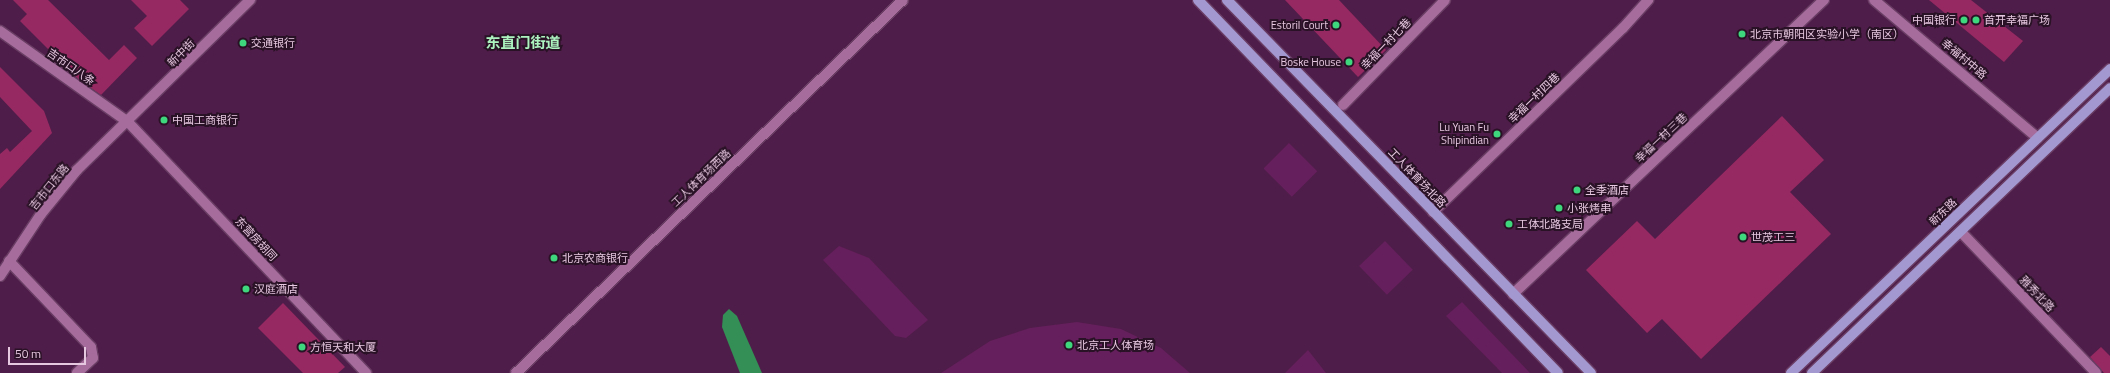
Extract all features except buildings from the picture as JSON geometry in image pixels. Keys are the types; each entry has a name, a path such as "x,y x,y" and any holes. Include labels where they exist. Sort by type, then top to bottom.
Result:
{"main road":[{"path":"1198,0 1558,373"},
{"name":"工人体育场北路","path":"1227,0 1591,373"},
{"name":"新东路","path":"1790,373 2110,69"},
{"path":"1812,373 2110,88"}],"street":[{"name":"新中街","path":"128,122 250,0"},
{"name":"工人体育场西路","path":"516,373 903,0"},
{"name":"幸福一村七巷","path":"1343,105 1445,0"},
{"name":"幸福一村四巷","path":"1433,212 1623,28 1648,0"},
{"name":"幸福一村三巷","path":"1513,294 1824,0"},
{"name":"幸福村中路","path":"1874,0 2038,138"},
{"name":"吉市口八条","path":"0,31 128,122"},
{"name":"吉市口东路","path":"0,276 41,214 77,170 128,122"},
{"name":"东营房胡同","path":"128,122 366,373"},
{"name":"雅秀北路","path":"1961,232 2096,373"},
{"path":"9,261 91,347 93,358 77,373"}],"shaded area":[{"path":"1289,143 1317,171 1292,197 1264,168"},
{"path":"1385,241 1413,270 1387,295 1359,266"},
{"path":"839,246 869,258 928,320 906,338 895,336 823,260"},
{"path":"1462,302 1530,373 1502,373 1446,316"},
{"path":"729,309 737,316 762,373 740,373 722,327 723,315"},
{"name":"北京工人体育场","path":"1077,322 1121,329 1161,348 1190,373 941,373 990,341 1030,328"},
{"path":"1308,350 1326,373 1285,373"}],"place":[{"name":"中国银行","path":"1964,20"},
{"name":"首开幸福广场","path":"1976,20"},
{"name":"Estoril Court","path":"1336,25"},
{"name":"北京市朝阳区实验小学（南区）","path":"1742,34"},
{"name":"交通银行","path":"243,43"},
{"name":"Boske House","path":"1349,62"},
{"name":"中国工商银行","path":"164,120"},
{"name":"Lu Yuan Fu Shipindian","path":"1497,134"},
{"name":"全季酒店","path":"1577,190"},
{"name":"小张烤串","path":"1559,208"},
{"name":"工体北路支局","path":"1509,224"},
{"name":"世茂工三","path":"1743,237"},
{"name":"北京农商银行","path":"554,258"},
{"name":"汉庭酒店","path":"246,289"},
{"name":"北京工人体育场","path":"1069,345"},
{"name":"方恒天和大厦","path":"302,347"}],"district":[{"name":"东直门街道","path":"523,43"}]}
